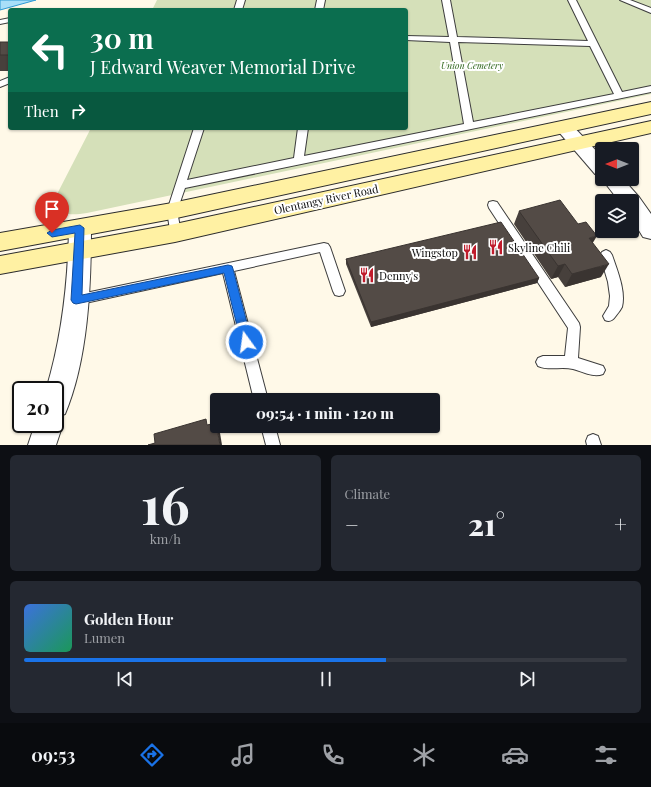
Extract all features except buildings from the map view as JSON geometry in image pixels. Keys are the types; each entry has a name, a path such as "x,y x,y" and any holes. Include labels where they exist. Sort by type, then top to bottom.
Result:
{"main road":[{"name":"Olentangy River Road","path":"0,265 172,211 651,108"},
{"name":"Olentangy River Road","path":"0,242 80,239 175,232 651,127"}],"street":[{"path":"564,127 595,161"},
{"path":"618,186 626,194"},
{"path":"639,212 651,231"},
{"path":"62,381 74,327 80,239"},
{"path":"42,445 46,433"}],"lane":[{"path":"446,0 468,126"},
{"path":"572,0 619,95"},
{"path":"624,0 651,11"},
{"path":"408,38 593,44"},
{"path":"181,186 651,89"},
{"path":"175,232 172,211 198,130"},
{"path":"299,161 303,130"},
{"path":"493,205 574,327 571,362"},
{"path":"76,300 228,269 324,247 339,291"},
{"path":"606,255 614,280 615,292 615,307 609,316"},
{"path":"228,269 259,393"},
{"path":"543,362 571,362 598,370"},
{"path":"270,433 273,445"}],"green space":[{"name":"Union Cemetery","path":"157,0 651,0 651,94 87,213 73,214 61,212 53,206 54,200 90,130 408,130 408,8 153,8"}],"water":[{"path":"0,0 36,0 0,10"}],"place":[{"name":"Skyline Chili","path":"496,247"},
{"name":"Wingstop","path":"470,252"},
{"name":"Denny's","path":"367,275"}],"route":[{"path":"52,233 80,228 80,250 76,300 228,269 246,342"}]}
